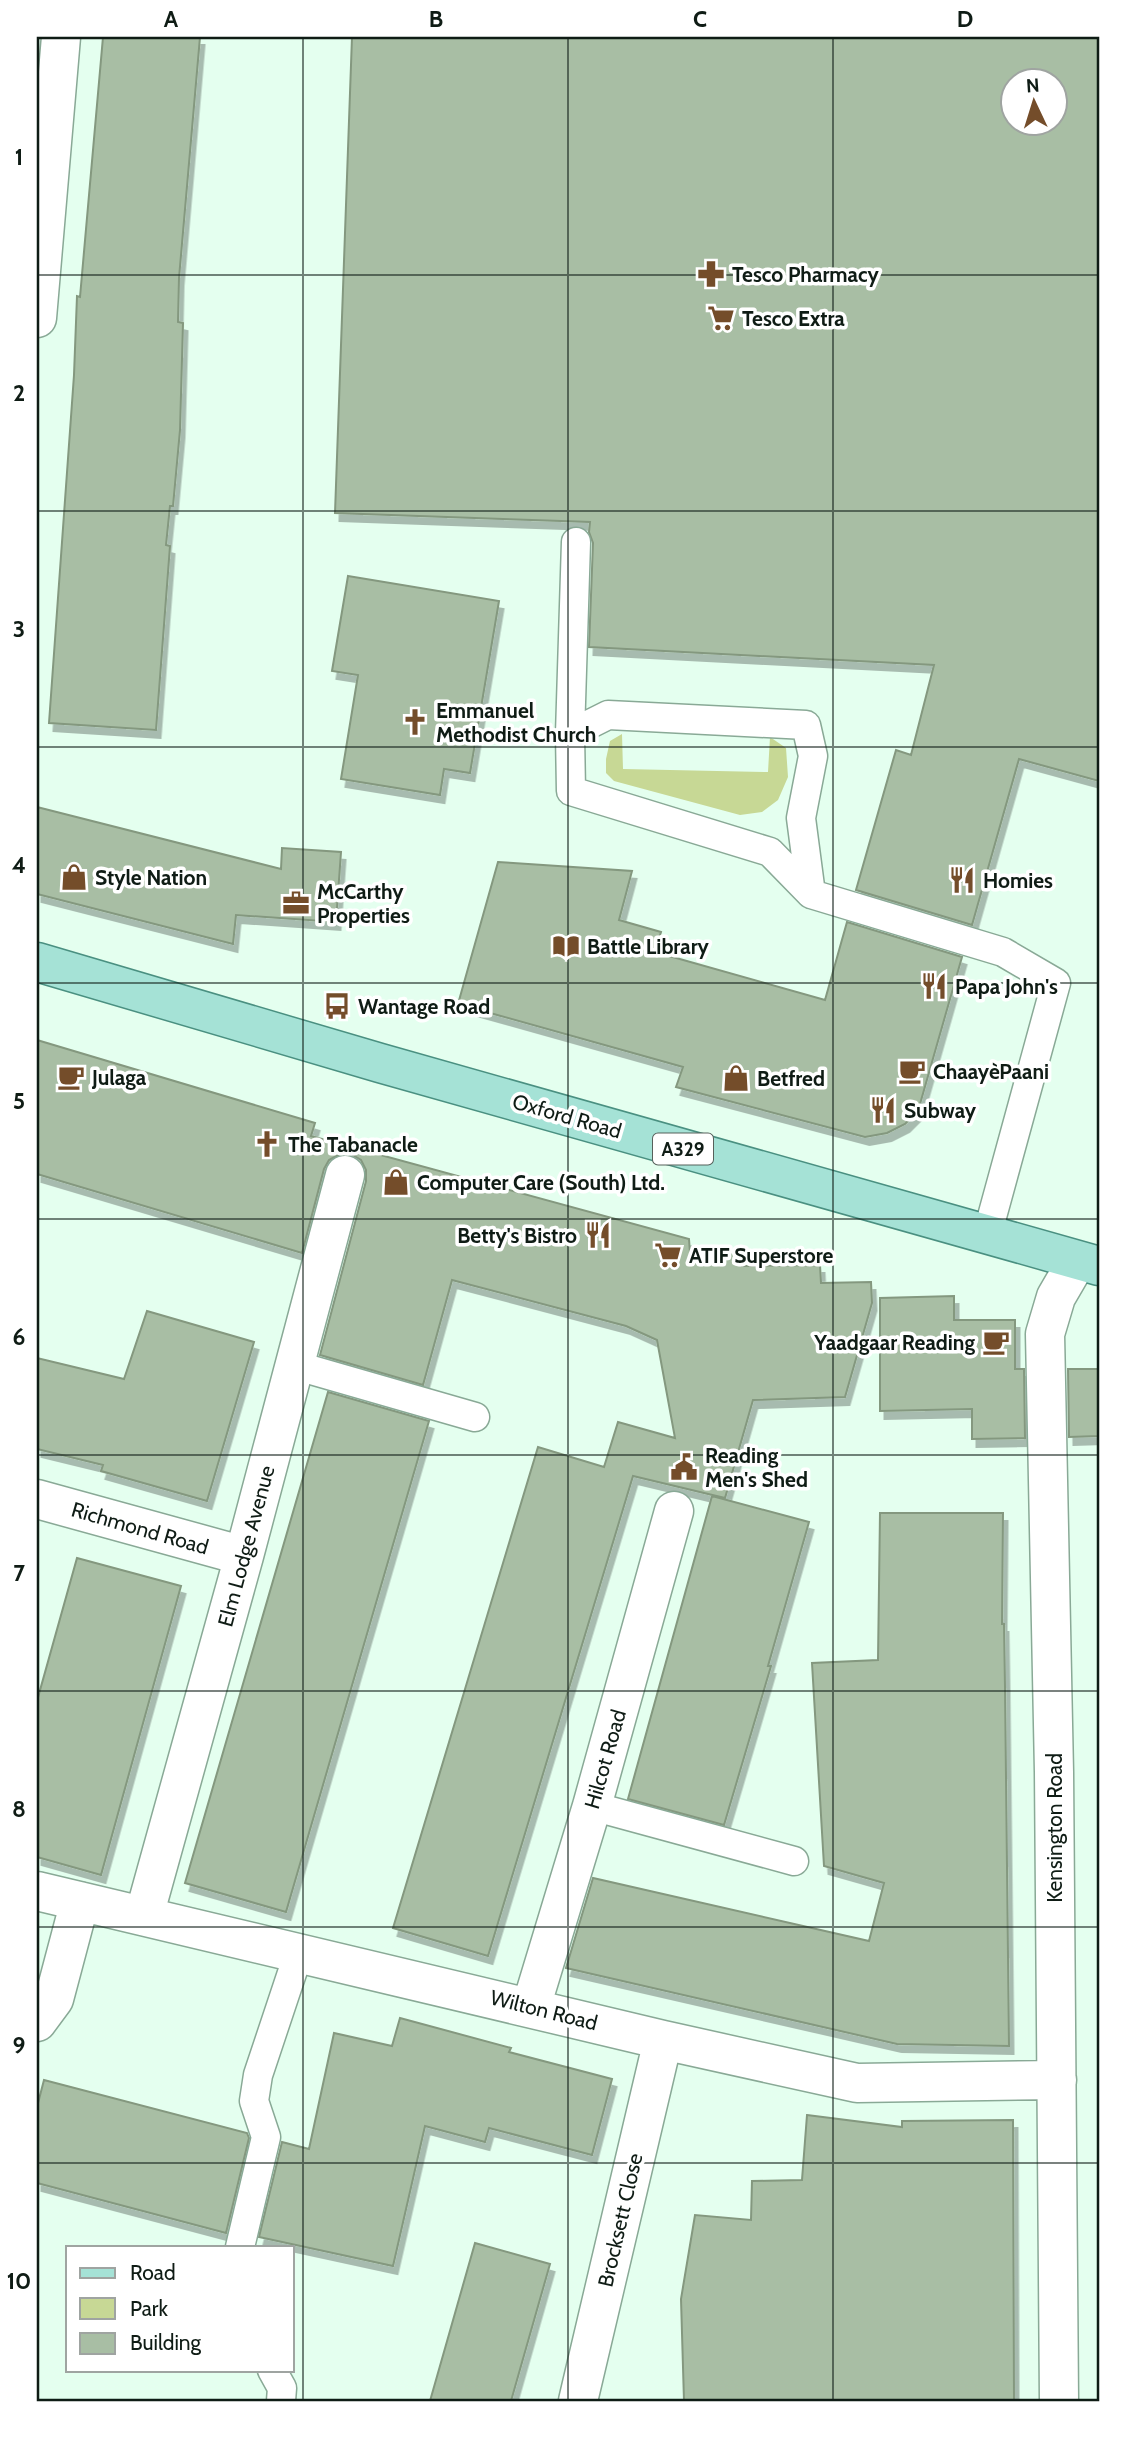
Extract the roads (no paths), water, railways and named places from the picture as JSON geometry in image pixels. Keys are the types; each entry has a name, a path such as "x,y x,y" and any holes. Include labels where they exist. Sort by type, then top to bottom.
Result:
{"main road":[{"name":"Oxford Road","path":"37,962 380,1063 1088,1264"}],"street":[{"path":"37,318 61,37"},
{"name":"Elm Lodge Avenue","path":"144,1916 244,1556 345,1175"},
{"name":"Kensington Road","path":"1059,2401 1054,1758 1045,1334 1056,1297 1088,1264"},
{"name":"Richmond Road","path":"37,1499 244,1556"},
{"name":"Hilcot Road","path":"531,2007 592,1807 674,1511"},
{"name":"Wilton Road","path":"37,1891 663,2040 857,2083 1057,2080"},
{"path":"37,2022 54,1999 80,1901"},
{"name":"Brocksett Close","path":"578,2401 663,2040"}],"lane":[{"path":"576,542 570,734 571,791 770,852 811,894 1003,952 1056,982 987,1235"},
{"path":"570,734 608,715 806,725 813,756 801,818 811,894"},
{"path":"294,1364 475,1416"},
{"path":"592,1807 794,1861"},
{"path":"240,2246 266,2137 254,2101 258,2075 299,1952"},
{"path":"273,2372 282,2388 281,2401"}],"place":[{"name":"Tesco Pharmacy","path":"711,274"},
{"name":"Tesco Extra","path":"721,318"},
{"name":"Emmanuel Methodist Church","path":"415,722"},
{"name":"Style Nation","path":"74,877"},
{"name":"Homies","path":"962,880"},
{"name":"McCarthy Properties","path":"296,903"},
{"name":"Battle Library","path":"566,946"},
{"name":"Papa John's","path":"934,986"},
{"name":"Wantage Road","path":"337,1006"},
{"name":"ChaayèPaani","path":"912,1071"},
{"name":"Julaga","path":"71,1077"},
{"name":"Betfred","path":"736,1078"},
{"name":"Subway","path":"883,1110"},
{"name":"The Tabanacle","path":"267,1144"},
{"name":"Computer Care (South) Ltd.","path":"396,1182"},
{"name":"Betty's Bistro","path":"598,1235"},
{"name":"ATIF Superstore","path":"668,1255"},
{"name":"Yaadgaar Reading","path":"996,1342"},
{"name":"Reading Men's Shed","path":"684,1467"}]}
